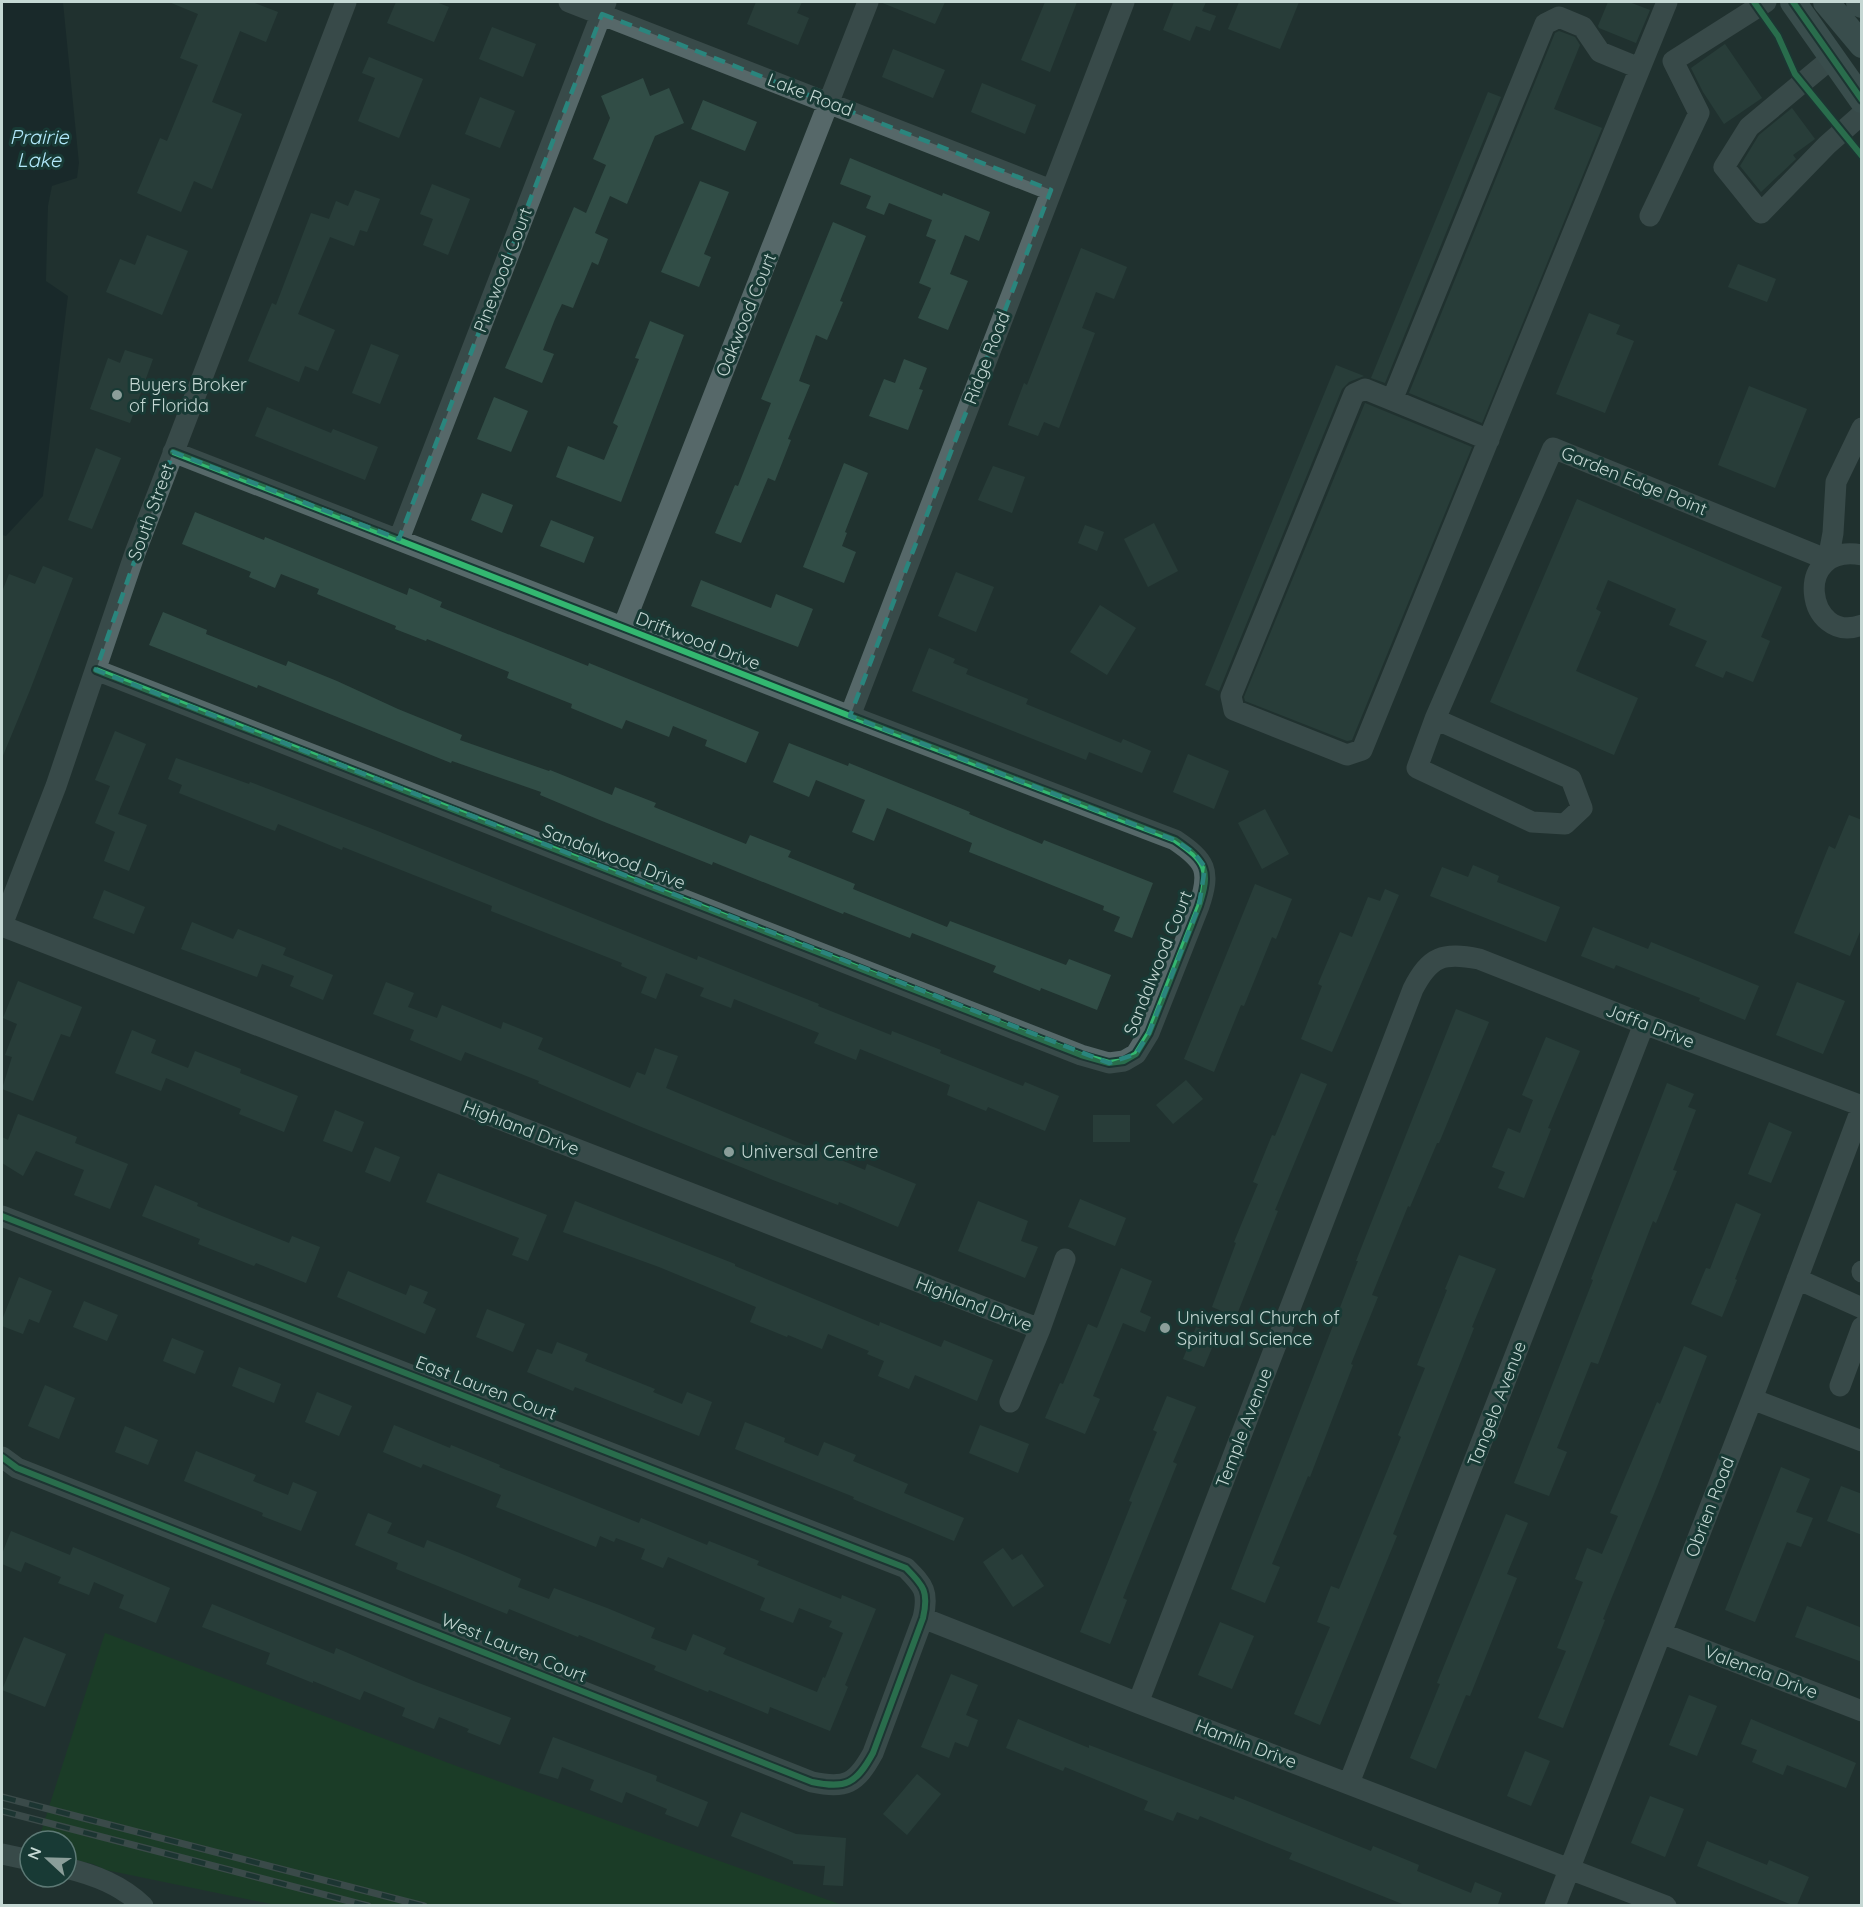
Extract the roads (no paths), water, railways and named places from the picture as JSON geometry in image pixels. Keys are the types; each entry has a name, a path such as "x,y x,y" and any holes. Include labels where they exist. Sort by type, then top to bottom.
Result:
{"main road":[{"path":"1793,2 1862,100"},
{"path":"1826,2 1862,45"}],"street":[{"name":"South Street","path":"2,925 56,786 135,553 346,2"},
{"name":"Lake Road","path":"569,2 604,8 830,102 1051,190"},
{"name":"Oakwood Court","path":"623,627 868,2"},
{"name":"Ridge Road","path":"850,716 1124,2"},
{"path":"1489,440 1365,389 1354,394 1231,696 1234,710 1347,755 1362,750 1489,440 1639,68 1667,2"},
{"path":"1650,216 1699,113 1673,61 1766,2"},
{"name":"Pinewood Court","path":"399,538 604,8"},
{"path":"1392,400 1545,24 1559,17 1583,27 1600,52 1639,68"},
{"path":"1832,58 1749,127 1724,167 1761,213 1827,145 1862,114"},
{"path":"1828,560 1833,533 1836,482 1862,428"},
{"name":"Garden Edge Point","path":"1435,720 1572,779 1581,808 1565,824 1532,822 1417,768 1435,720 1553,448 1828,560"},
{"name":"Driftwood Drive","path":"173,452 1175,840 1194,853 1205,867"},
{"path":"1862,555 1838,554 1828,560 1819,569 1814,580 1813,593 1815,605 1832,623 1844,627 1862,625"},
{"name":"Sandalwood Drive","path":"96,670 1081,1055 1109,1063 1124,1061"},
{"name":"Sandalwood Court","path":"1124,1061 1136,1054 1149,1033 1199,906 1205,888 1205,867"},
{"name":"Highland Drive","path":"2,925 1040,1329"},
{"name":"Jaffa Drive","path":"1438,958 1459,955 1479,958 1862,1107"},
{"name":"Temple Avenue","path":"1138,1703 1413,989 1422,971 1438,958"},
{"name":"Tangelo Avenue","path":"1349,1783 1644,1024"},
{"name":"Obrien Road","path":"1555,1905 1752,1399 1862,1107"},
{"name":"East Lauren Court","path":"2,1216 906,1568 922,1584 927,1600 923,1618"},
{"path":"1010,1402 1065,1259"},
{"path":"1797,1279 1862,1308"},
{"path":"1840,1386 1862,1327"},
{"path":"1752,1399 1862,1441"},
{"name":"West Lauren Court","path":"2,1457 28,1473 812,1782 833,1786 850,1782 863,1771 873,1753 923,1618"},
{"name":"Hamlin Drive","path":"923,1618 1138,1703 1666,1905"},
{"name":"Valencia Drive","path":"1661,1633 1862,1711"},
{"path":"2,1854 18,1857"},
{"path":"78,1871 127,1891 143,1905"}],"water":[{"name":"Prairie Lake","path":"2,2 63,2 79,163 77,178 52,186 48,206 46,281 68,296 43,496 6,536 2,535"}],"railway":[{"path":"2,1797 424,1906"},
{"path":"2,1811 368,1906"}],"place":[{"name":"Buyers Broker of Florida","path":"117,395"},
{"name":"Universal Centre","path":"729,1152"},
{"name":"Universal Church of Spiritual Science","path":"1165,1328"}]}
